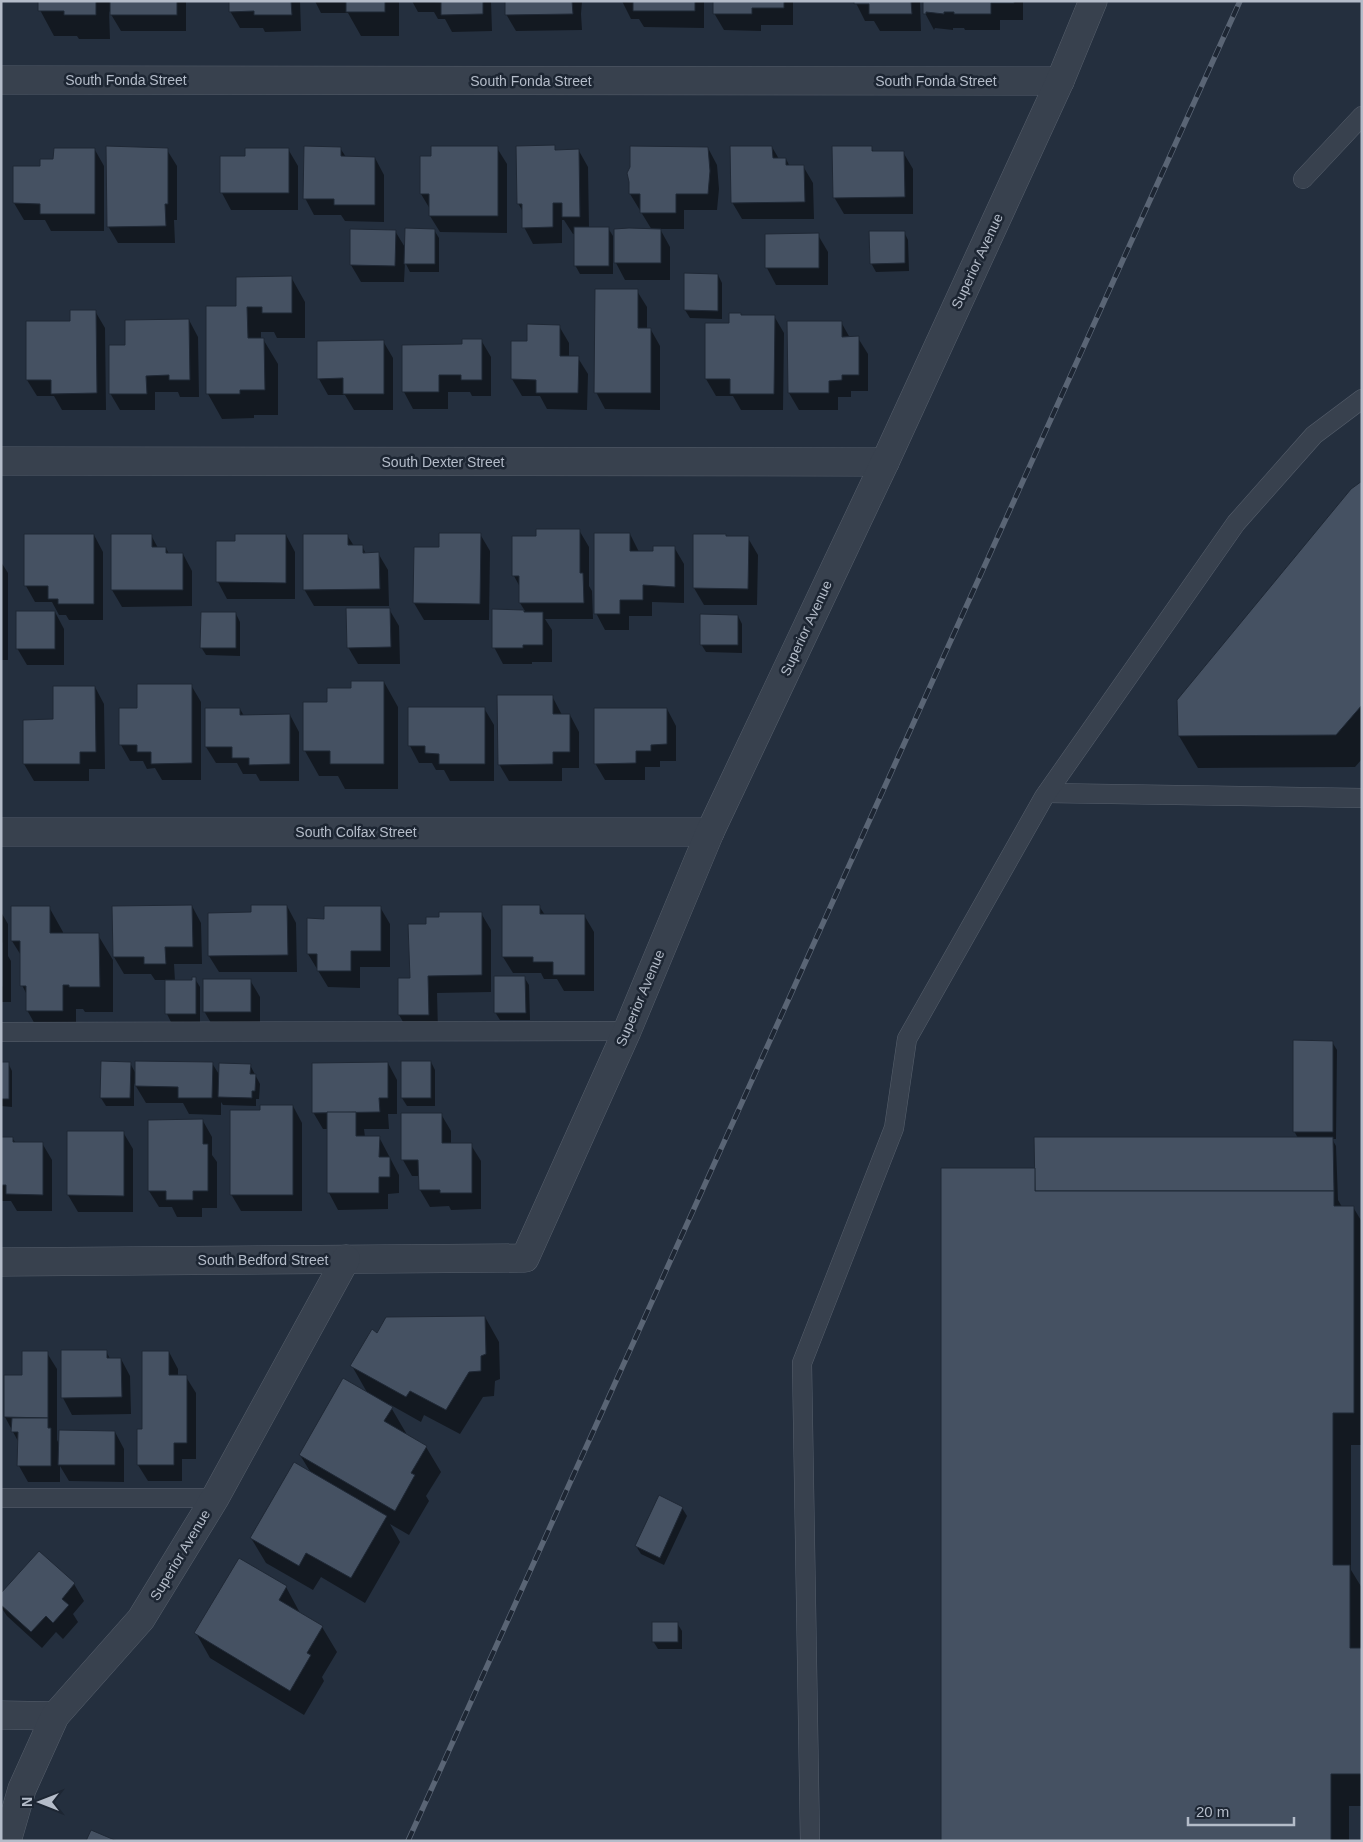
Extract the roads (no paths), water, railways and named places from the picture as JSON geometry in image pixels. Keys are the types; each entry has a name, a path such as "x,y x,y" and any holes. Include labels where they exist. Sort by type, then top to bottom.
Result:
{"street":[{"name":"Superior Avenue","path":"525,1258 627,1031 710,832 1060,81 1093,1"},
{"name":"South Fonda Street","path":"1,80 1060,81"},
{"name":"South Dexter Street","path":"1,461 884,462"},
{"name":"South Colfax Street","path":"1,832 710,832"},
{"name":"South Bedford Street","path":"1,1262 525,1258"},
{"name":"Superior Avenue","path":"7,1841 22,1789 55,1716 141,1619 215,1498 346,1259"},
{"path":"1,1715 55,1716"}],"lane":[{"path":"1303,179 1362,116"},
{"path":"810,1841 802,1363 894,1128 908,1039 1047,793 1236,523 1314,435 1362,399"},
{"path":"1047,793 1362,798"},
{"path":"1,1032 627,1031"},
{"path":"1,1498 215,1498"}],"railway":[{"path":"408,1841 1240,1"}]}
